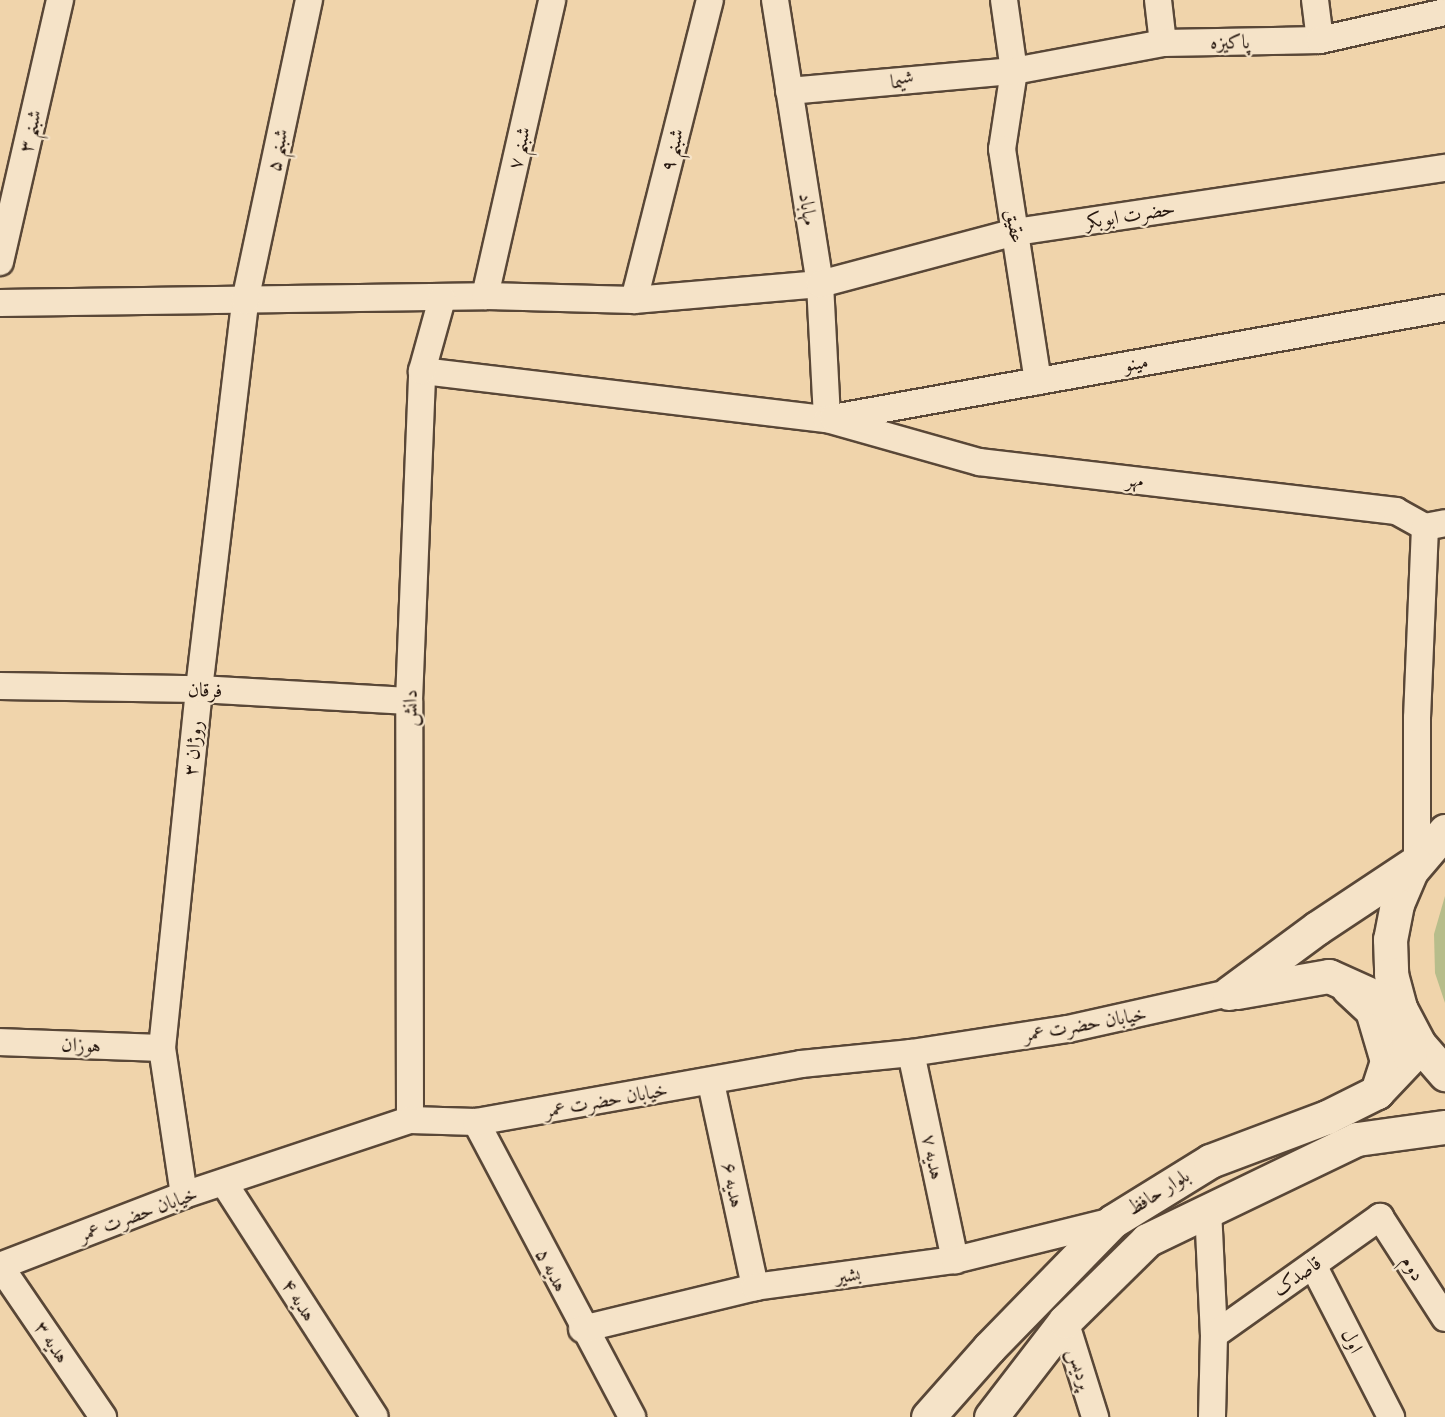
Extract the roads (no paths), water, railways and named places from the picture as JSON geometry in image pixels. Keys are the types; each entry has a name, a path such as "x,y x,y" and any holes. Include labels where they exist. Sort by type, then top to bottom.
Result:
{"main road":[{"path":"1229,993 1317,928 1417,862 1445,831"},
{"path":"1417,862 1397,904 1390,939 1391,974 1404,1016 1445,1074"},
{"path":"1229,993 1329,976 1404,1016"},
{"path":"1329,976 1353,991 1372,1010 1387,1061 1377,1092"},
{"name":"بلوار حافظ","path":"928,1417 989,1348 1113,1221 1210,1161 1327,1117 1377,1092 1410,1057 1404,1016"},
{"name":"بلوار حافظ","path":"991,1417 1065,1321 1147,1240 1357,1139 1445,1127"},
{"path":"941,1417 1010,1391"}],"street":[{"name":"شبنم ۳","path":"0,262 60,0"},
{"name":"شبنم ۵","path":"245,301 309,0"},
{"name":"شبنم ۷","path":"485,296 552,0"},
{"name":"شبنم ۹","path":"634,300 710,0"},
{"name":"مهاباد","path":"775,0 820,284 827,419"},
{"name":"عقیق","path":"1004,0 1014,71 1002,149 1038,381"},
{"path":"1158,0 1163,44"},
{"path":"1315,0 1320,40"},
{"name":"پاکیزه","path":"1014,71 1163,44 1320,40 1445,12"},
{"name":"شیما","path":"789,91 1014,71"},
{"name":"حضرت ابوبکر","path":"0,303 442,299 485,296 634,300 820,284 1016,232 1445,168"},
{"name":"دانش","path":"410,1120 409,701 422,371 442,299"},
{"name":"روژان ۳","path":"184,1194 162,1048 199,689 245,301"},
{"name":"مینو","path":"827,419 1445,308"},
{"path":"422,371 827,419"},
{"name":"مهر","path":"827,419 979,462 1396,511 1435,525"},
{"path":"1417,862 1417,718 1435,525"},
{"name":"فرقان","path":"0,686 199,689 409,701"},
{"name":"خیابان حضرت عمر","path":"0,1266 184,1194 224,1183 410,1120 476,1122 711,1083 801,1064 911,1053 1068,1029 1229,993"},
{"name":"هوزان","path":"0,1042 162,1048"},
{"name":"هدیه ۷","path":"911,1053 955,1260"},
{"name":"هدیه ۶","path":"711,1083 755,1287"},
{"name":"هدیه ۵","path":"476,1122 582,1329 632,1417"},
{"name":"هدیه ۴","path":"224,1183 375,1417"},
{"path":"1208,1209 1214,1335 1212,1417"},
{"name":"قاصدک","path":"1214,1335 1380,1217"},
{"name":"دوم","path":"1380,1217 1445,1318"},
{"name":"بشیر","path":"582,1329 755,1287 955,1260 1113,1221"},
{"name":"اول","path":"1313,1265 1391,1417"},
{"name":"هدیه ۳","path":"0,1266 103,1417"},
{"name":"پردیس","path":"1065,1321 1095,1417"}]}
